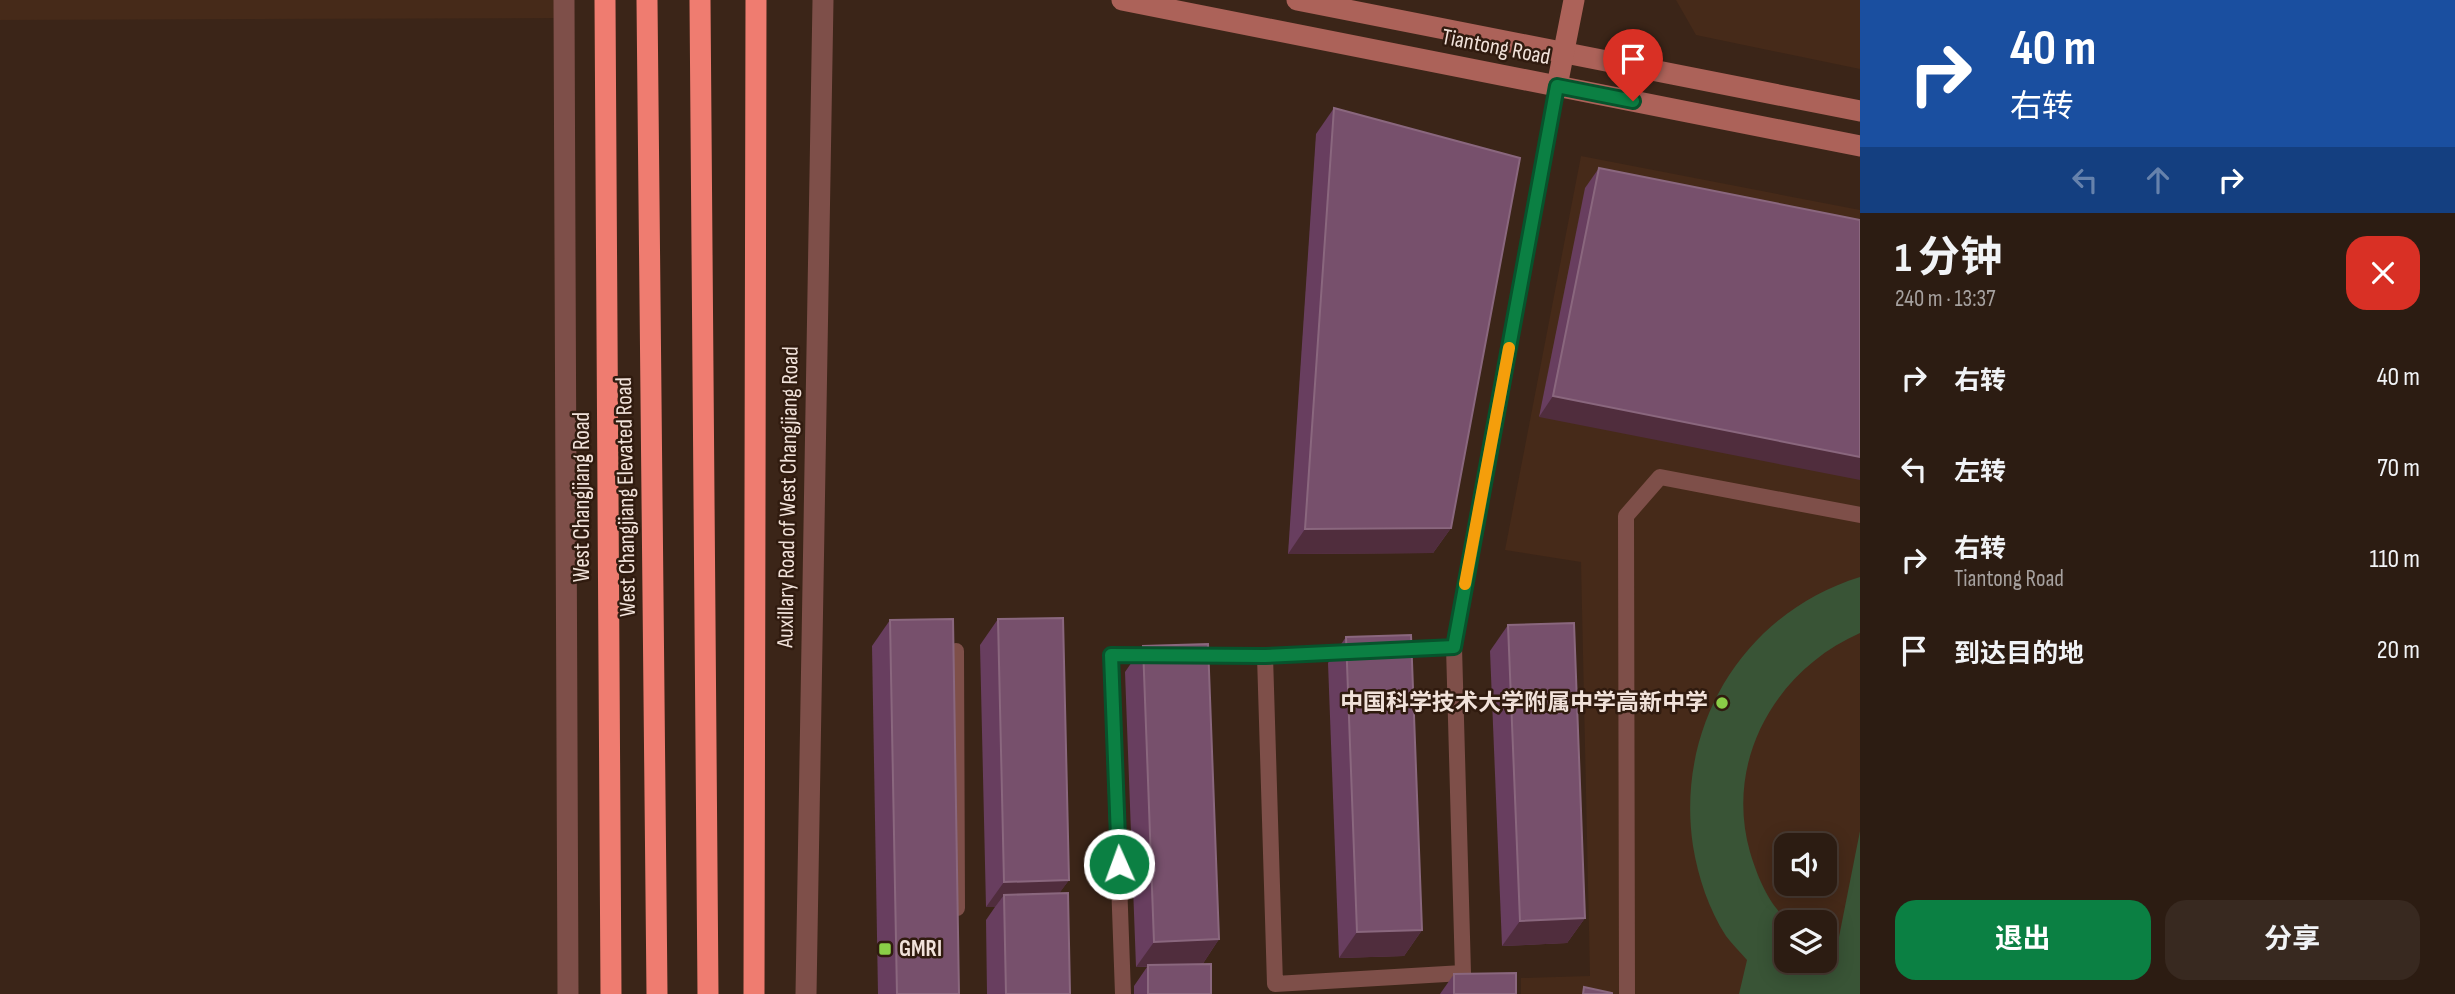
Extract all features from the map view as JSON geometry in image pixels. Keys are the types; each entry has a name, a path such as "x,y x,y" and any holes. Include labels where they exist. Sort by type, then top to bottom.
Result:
{"highway":[{"name":"West Changjiang Road","path":"605,0 611,994"},
{"name":"West Changjiang Elevated Road","path":"647,0 657,994"},
{"path":"700,0 708,994"},
{"path":"754,994 756,0"}],"street":[{"path":"564,0 568,994"},
{"name":"Auxillary Road of West Changjiang Road","path":"806,994 823,0"},
{"name":"Tiantong Road","path":"1122,0 1860,146"},
{"name":"Tiantong Road","path":"1297,0 1860,111"},
{"path":"1557,86 1574,0"}],"lane":[{"path":"1265,656 1275,984 1384,986 1463,973 1454,647 1557,86"},
{"path":"1626,994 1626,516 1660,477 1860,515"},
{"path":"1123,994 1111,655 1265,656 1454,647"},
{"path":"956,651 957,925"}],"shaded area":[{"path":"0,0 564,0 564,18 0,20"},
{"path":"1676,0 1860,0 1860,69 1696,35"},
{"name":"中国科学技术大学附属中学高新中学","path":"1581,156 1860,210 1860,994 1521,994 1521,978 1590,976 1581,562 1505,550"}],"green space":[{"path":"1860,577 1860,633 1830,649 1804,670 1781,694 1764,722 1751,752 1744,784 1744,818 1750,852 1759,878 1778,910 1774,910 1774,973 1837,973 1837,947 1860,831 1860,994 1739,994 1747,960 1726,936 1714,915 1695,858 1690,802 1695,759 1707,718 1726,680 1751,647 1782,617 1818,594"}],"building":[{"path":"1334,108 1520,158 1451,528 1305,529"},
{"path":"1599,168 1860,220 1860,457 1553,396"},
{"path":"1063,618 1069,880 1004,882 998,619"},
{"path":"953,619 959,994 897,994 890,620"},
{"path":"1574,623 1585,918 1520,921 1508,625"},
{"path":"1411,635 1422,930 1357,932 1346,637"},
{"path":"1208,644 1219,939 1154,942 1143,646"},
{"path":"1068,893 1070,994 1006,994 1004,895"},
{"path":"1211,964 1211,994 1148,994 1148,965"},
{"path":"1516,973 1516,994 1454,994 1454,974"},
{"path":"1584,987 1612,993 1612,994 1583,994"}],"slow traffic":[{"path":"1465,584 1509,348"}],"place":[{"name":"中国科学技术大学附属中学高新中学","path":"1722,703"},
{"name":"GMRI","path":"885,949"}],"route":[{"path":"1119,864 1111,655 1265,656 1454,647 1557,86 1633,101"}]}
